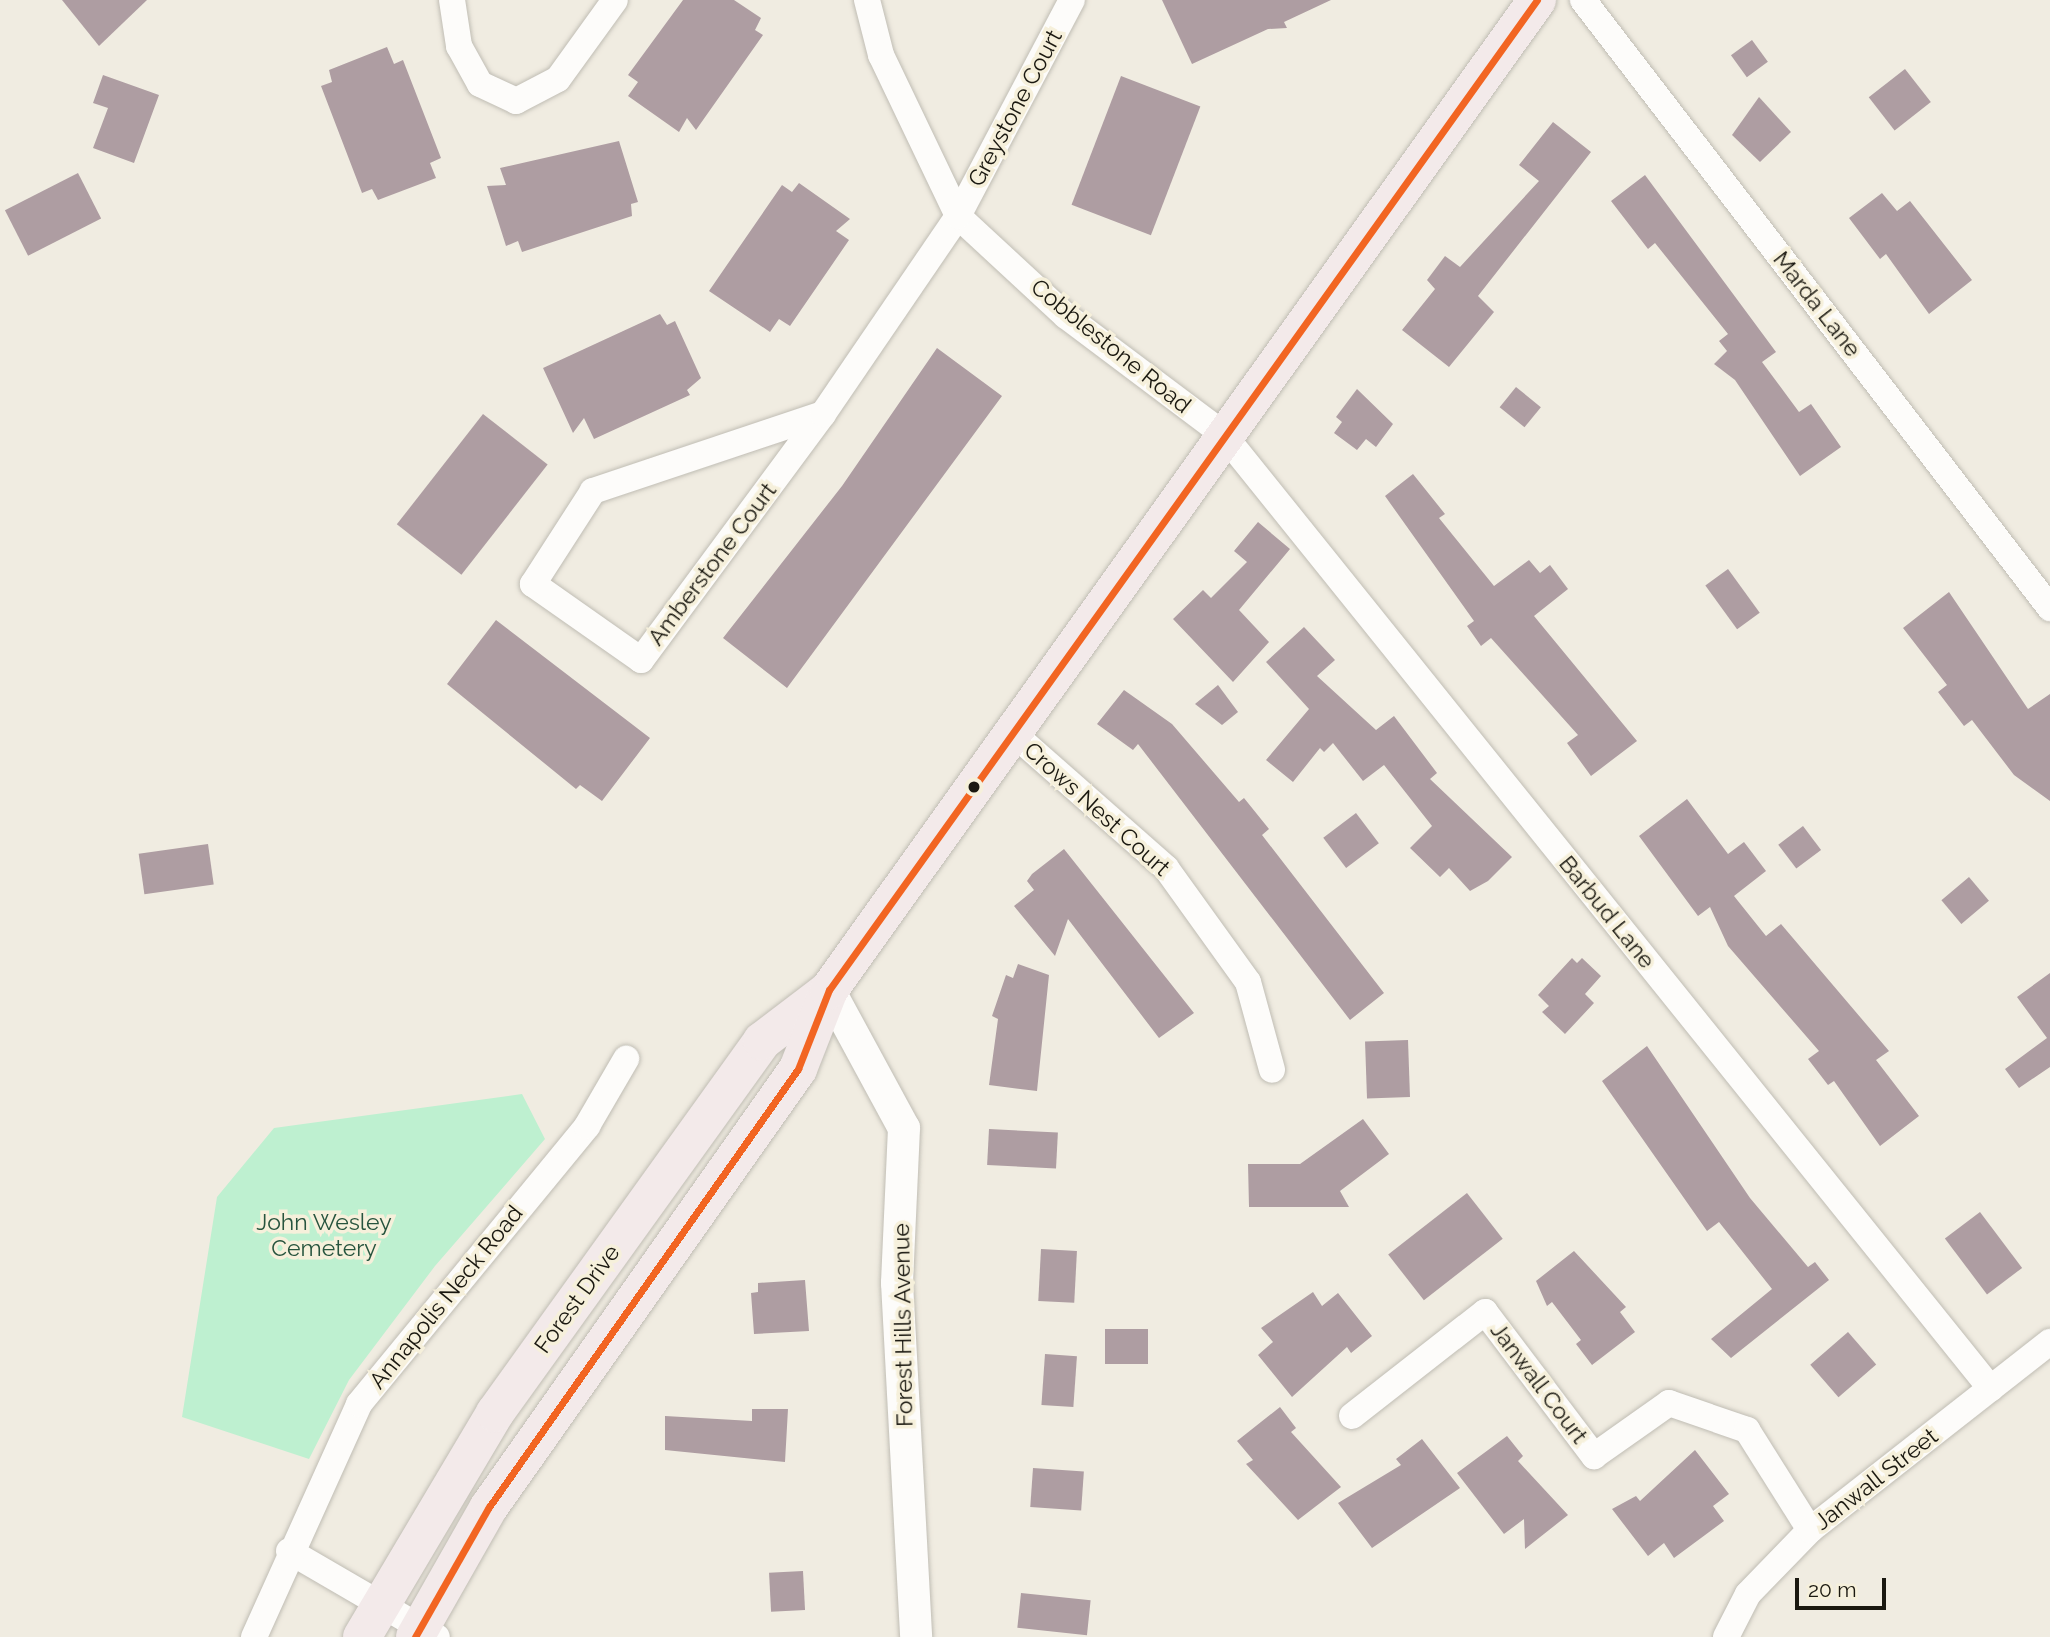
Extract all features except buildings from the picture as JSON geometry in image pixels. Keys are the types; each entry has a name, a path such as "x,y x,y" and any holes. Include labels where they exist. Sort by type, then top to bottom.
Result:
{"main road":[{"name":"Forest Drive","path":"424,1634 489,1507 798,1069 829,990 1014,734 1223,434 1537,0"},
{"name":"Forest Drive","path":"362,1637 380,1602 495,1413 762,1041 829,990"}],"street":[{"path":"452,0 459,46 480,84 516,101 558,79 615,0"},
{"name":"Cobblestone Road","path":"867,0 881,55 958,216 1066,316 1223,434"},
{"name":"Greystone Court","path":"958,216 1072,0"},
{"name":"Marda Lane","path":"1583,0 2050,608"},
{"name":"Amberstone Court","path":"823,414 593,491 533,584 641,660 823,414 958,216"},
{"name":"Barbud Lane","path":"1223,434 1991,1390"},
{"name":"Crows Nest Court","path":"1014,734 1166,868 1248,982 1272,1070"},
{"name":"Forest Hills Avenue","path":"829,990 904,1128 897,1283 916,1637"},
{"name":"Annapolis Neck Road","path":"254,1637 289,1551 359,1404 587,1126 626,1059"},
{"name":"Janwall Court","path":"1352,1416 1485,1312 1594,1456 1669,1404 1747,1430 1810,1530"},
{"name":"Janwall Street","path":"1726,1637 1748,1594 1810,1530 2050,1342"},
{"path":"289,1551 380,1602 424,1634"}],"green space":[{"name":"John Wesley Cemetery","path":"522,1094 545,1139 435,1266 349,1380 309,1459 182,1417 217,1197 274,1128"}],"transit line":[{"path":"415,1637 489,1507 798,1069 829,990 1537,0"}]}
